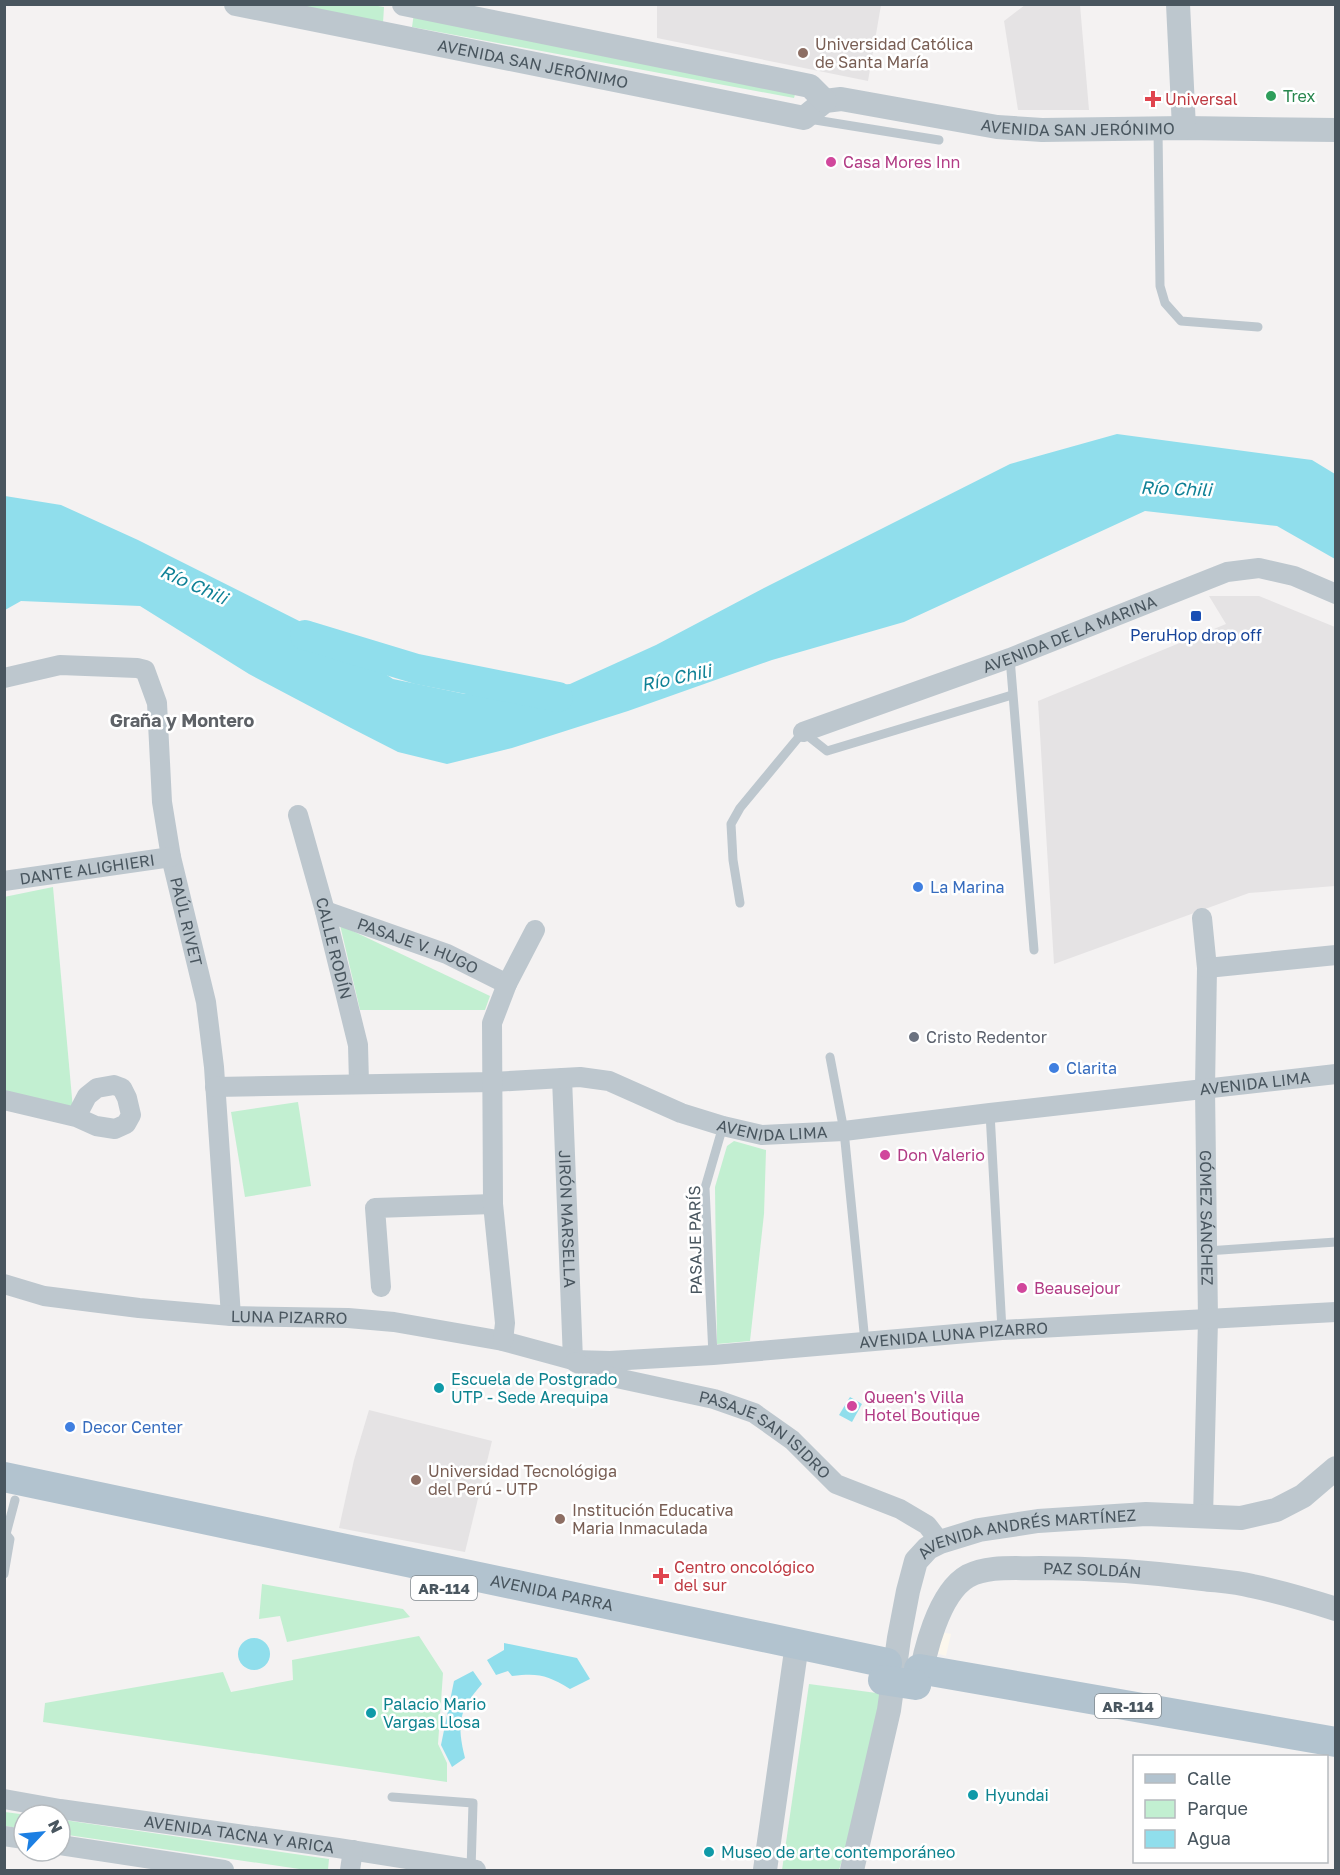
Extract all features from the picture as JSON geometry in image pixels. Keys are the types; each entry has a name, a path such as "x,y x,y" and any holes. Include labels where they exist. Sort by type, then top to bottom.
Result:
{"main road":[{"name":"AVENIDA PARRA","path":"8,1492 796,1654 919,1677"},
{"name":"AR-114","path":"919,1677 1335,1742"},
{"name":"AR-114","path":"919,1677 1307,1755"}],"street":[{"name":"AVENIDA SAN JERÓNIMO","path":"236,4 804,118"},
{"name":"AVENIDA SAN JERÓNIMO","path":"401,4 810,87 825,101 840,99 997,128 1335,130"},
{"path":"394,35 401,4"},
{"path":"1178,4 1184,128"},
{"path":"804,118 825,101"},
{"name":"AVENIDA DE LA MARINA","path":"803,732 1010,658 1227,572 1259,568 1293,576 1335,594"},
{"name":"PAÚL RIVET","path":"4,678 60,665 137,668 145,670 157,702 162,802 171,857 206,1002 215,1087 231,1316"},
{"name":"CALLE RODÍN","path":"298,815 325,911 358,1045 359,1083"},
{"name":"DANTE ALIGHIERI","path":"4,881 171,857"},
{"name":"PASAJE V. HUGO","path":"325,911 447,954 507,984"},
{"name":"GÓMEZ SÁNCHEZ","path":"1202,918 1207,968 1205,1088 1208,1320 1203,1517"},
{"path":"503,1341 505,1323 493,1204 492,1023 507,984 535,930"},
{"path":"1207,968 1335,955"},
{"name":"AVENIDA LIMA","path":"215,1087 493,1082 580,1077 609,1081 681,1113 762,1135 844,1131 1335,1074"},
{"name":"JIRÓN MARSELLA","path":"562,1078 573,1360"},
{"path":"4,1100 76,1117"},
{"path":"381,1287 375,1208 493,1204"},
{"name":"LUNA PIZARRO","path":"4,1284 44,1296 139,1308 231,1316 348,1318 394,1322 503,1341 573,1360"},
{"name":"AVENIDA LUNA PIZARRO","path":"573,1360 609,1361 713,1355 1002,1330 1335,1312"},
{"name":"PASAJE SAN ISIDRO","path":"573,1360 598,1374 714,1399 754,1413 792,1440 836,1484 900,1509 927,1525 940,1542"},
{"name":"AVENIDA ANDRÉS MARTÍNEZ","path":"852,1870 889,1710 908,1591 916,1561 928,1548 978,1530 1038,1521 1146,1514 1241,1518 1276,1510 1303,1496 1335,1467"},
{"name":"PAZ SOLDÁN","path":"919,1677 942,1606 951,1592 969,1576 994,1569 1091,1568 1181,1576 1251,1585 1335,1609"},
{"path":"765,1870 796,1654"},
{"name":"AVENIDA TACNA Y ARICA","path":"72,1814 352,1851 474,1870"},
{"path":"72,1847 224,1870"},
{"path":"350,1870 352,1851"}],"lane":[{"path":"804,118 939,140"},
{"path":"1158,129 1160,286 1165,303 1181,321 1258,327"},
{"path":"1010,658 1034,950"},
{"path":"740,903 733,860 731,824 740,808 803,732 827,752 1012,695"},
{"path":"830,1057 844,1131 866,1342"},
{"path":"990,1113 1002,1330"},
{"name":"PASAJE PARÍS","path":"713,1355 705,1188 723,1126"},
{"path":"1207,1251 1335,1242"},
{"path":"4,1574 10,1539 5,1534 8,1492"},
{"path":"392,1797 473,1803 474,1870"}],"shaded area":[{"name":"Universidad Católica de Santa María","path":"657,5 881,5 868,81 657,38"},
{"path":"1025,5 1080,5 1089,110 1018,110 1004,21"},
{"path":"1209,596 1259,596 1335,627 1335,886 1249,893 1054,964 1038,701 1226,624"},
{"name":"Universidad Tecnológiga del Perú - UTP","path":"369,1410 492,1441 465,1552 339,1528 354,1460"},
{"path":"941,1632 951,1634 946,1656 936,1653"}],"green space":[{"path":"366,4 384,7 383,23 276,5"},
{"path":"414,13 796,91 794,98 412,27"},
{"path":"53,887 73,1109 5,1091 4,897"},
{"path":"340,925 490,996 485,1010 360,1010"},
{"path":"298,1102 311,1186 245,1197 231,1112"},
{"path":"734,1141 766,1150 764,1214 750,1341 717,1344 715,1187 727,1146"},
{"path":"262,1584 403,1609 410,1617 287,1642 280,1616 259,1619"},
{"path":"419,1636 443,1673 438,1744 447,1763 447,1782 43,1722 45,1703 223,1672 231,1692 293,1680 292,1660"},
{"path":"809,1684 884,1694 857,1813 839,1870 782,1870"},
{"path":"5,1812 12,1813 12,1827 5,1826"},
{"path":"72,1821 329,1859 328,1870 306,1870 72,1836"}],"water":[{"path":"1117,434 1312,460 1335,474 1335,559 1277,526 1145,511 904,622 772,660 628,711 512,748 447,764 398,752 351,728 249,674 140,606 21,601 5,610 5,496 61,505 138,540 319,631 393,679 465,694 570,684 656,645 1010,464"},
{"path":"850,1397 862,1404 852,1422 839,1415"},
{"path":"254,1638 266,1642 270,1654 266,1666 254,1670 242,1666 238,1654 242,1642"},
{"path":"504,1643 577,1658 590,1679 570,1689 542,1676 512,1676 508,1671 496,1675 487,1660 504,1650"},
{"path":"473,1671 482,1684 468,1702 461,1718 465,1758 452,1767 441,1745 454,1681"}],"waterway":[{"name":"Río Chili","path":"305,635 417,669 558,697"}],"place":[{"name":"Universidad Católica de Santa María","path":"803,53"},
{"name":"Trex","path":"1271,96"},
{"name":"Universal","path":"1153,99"},
{"name":"Casa Mores Inn","path":"831,162"},
{"name":"PeruHop drop off","path":"1196,616"},
{"name":"La Marina","path":"918,887"},
{"name":"Cristo Redentor","path":"914,1037"},
{"name":"Clarita","path":"1054,1068"},
{"name":"Don Valerio","path":"885,1155"},
{"name":"Beausejour","path":"1022,1288"},
{"name":"Escuela de Postgrado UTP - Sede Arequipa","path":"439,1388"},
{"name":"Queen's Villa Hotel Boutique","path":"852,1406"},
{"name":"Decor Center","path":"70,1427"},
{"name":"Universidad Tecnológiga del Perú - UTP","path":"416,1480"},
{"name":"Institución Educativa Maria Inmaculada","path":"560,1519"},
{"name":"Centro oncológico del sur","path":"661,1576"},
{"name":"Palacio Mario Vargas Llosa","path":"371,1713"},
{"name":"Hyundai","path":"973,1795"},
{"name":"Museo de arte contemporáneo","path":"709,1852"}],"district":[{"name":"Graña y Montero","path":"182,720"}]}
